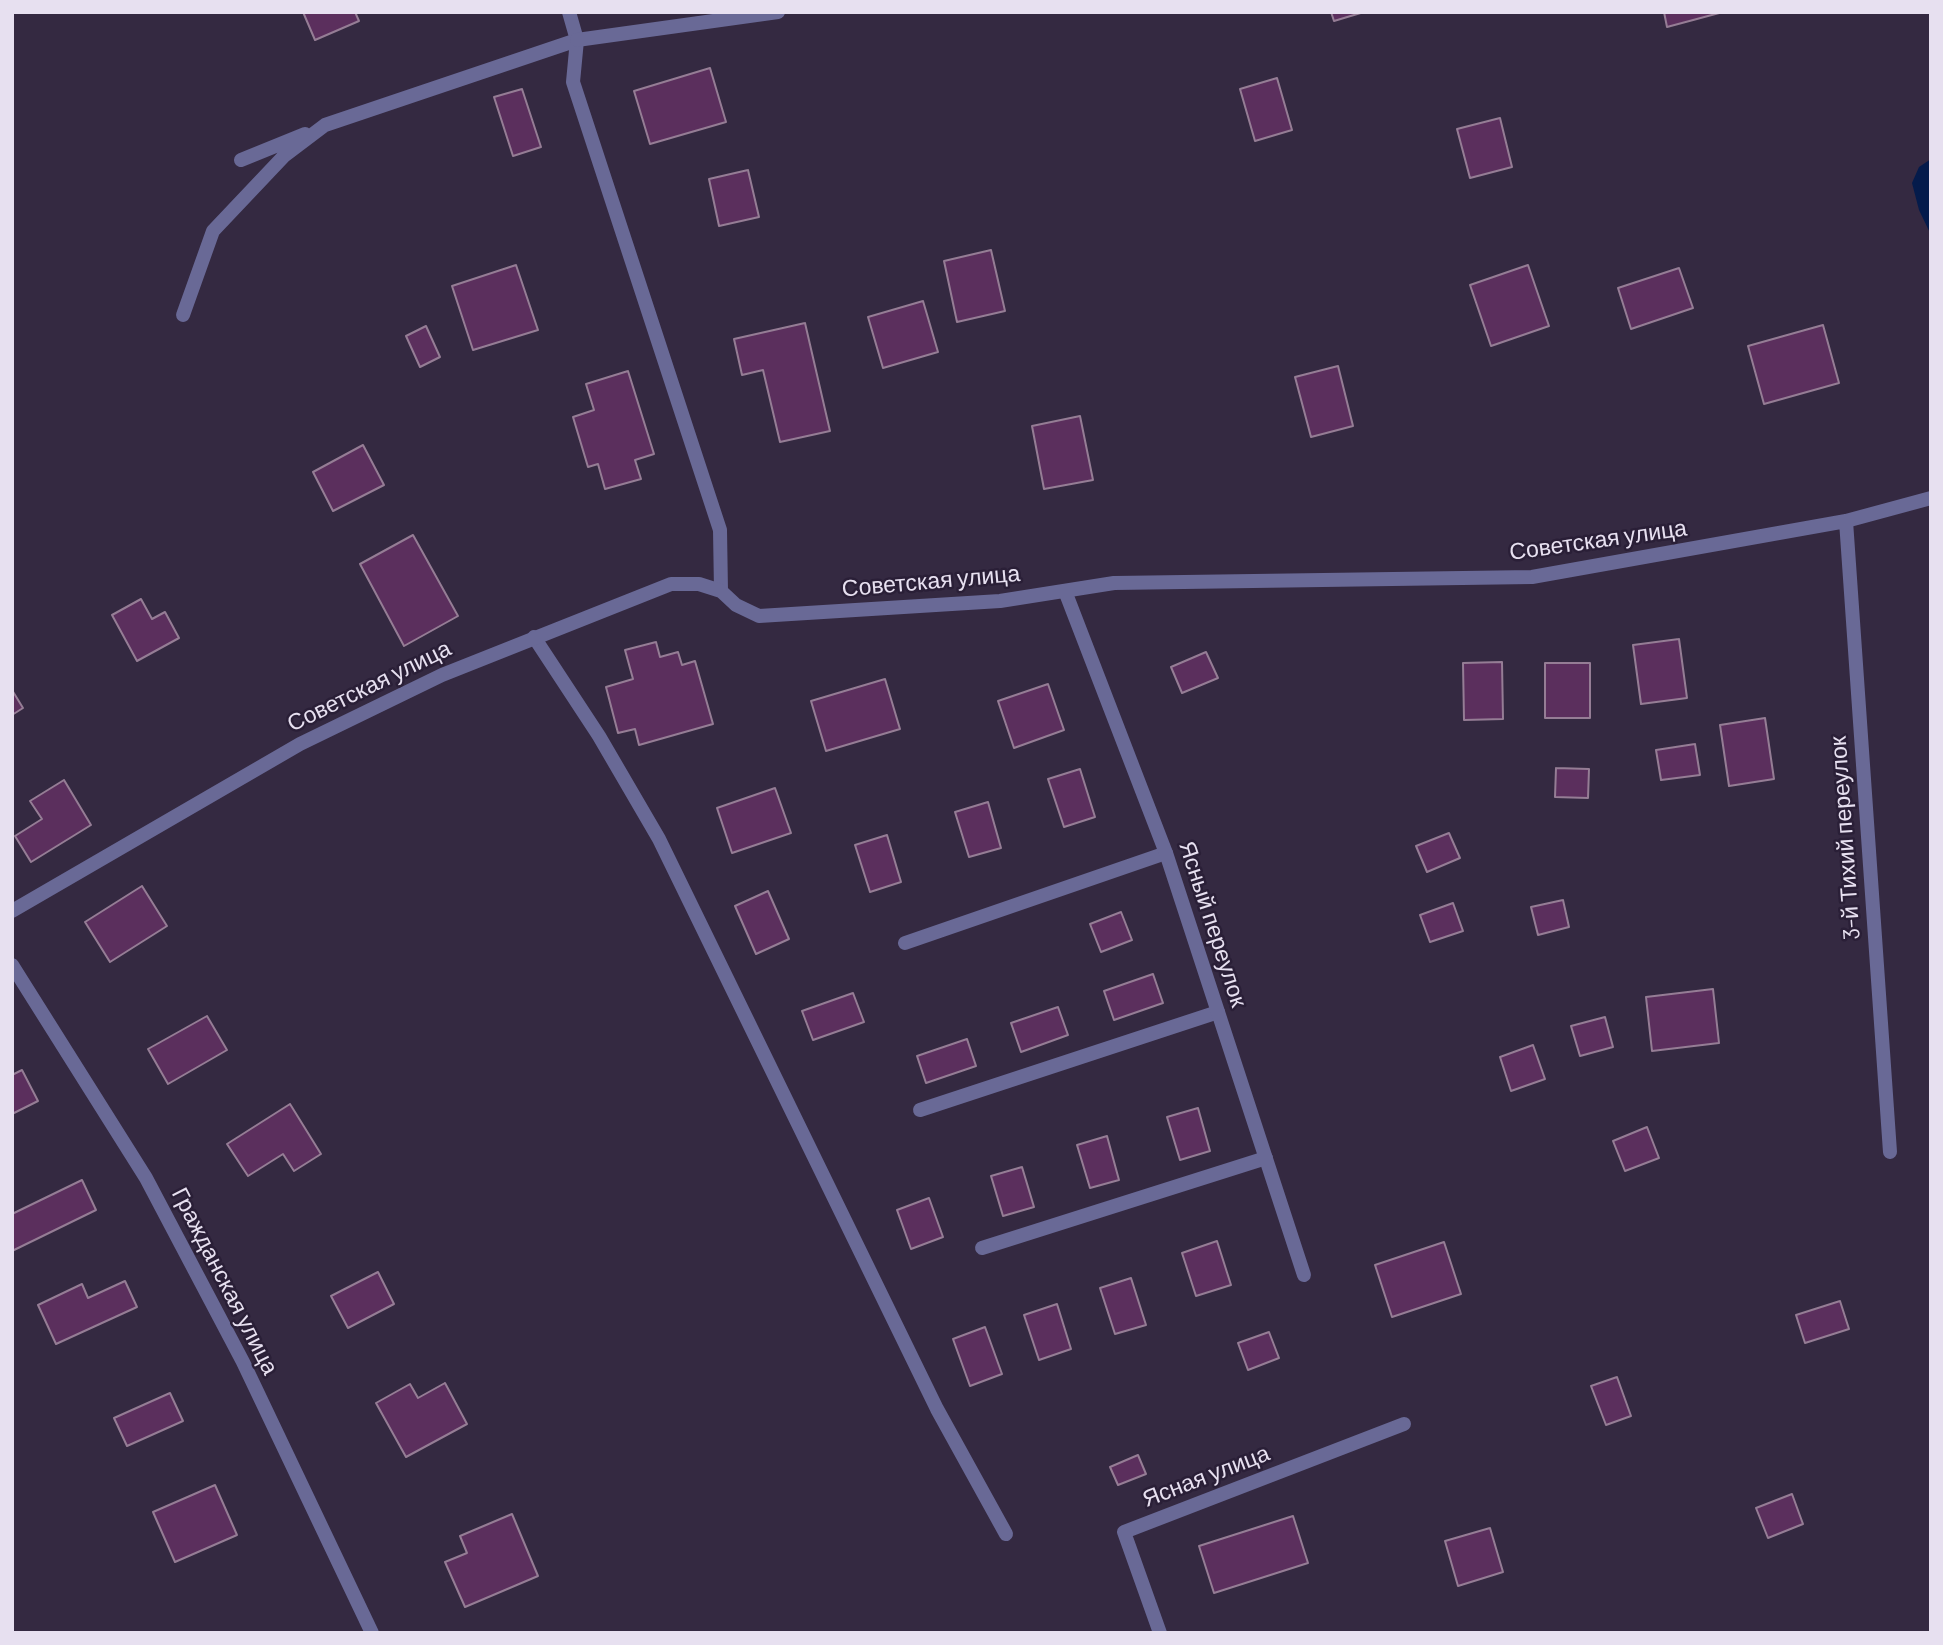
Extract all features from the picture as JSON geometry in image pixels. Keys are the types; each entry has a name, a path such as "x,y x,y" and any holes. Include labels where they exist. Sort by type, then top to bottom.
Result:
{"street":[{"path":"569,12 577,40 573,82 720,530 721,592"},
{"path":"241,160 325,125 577,40 778,12"},
{"path":"183,315 213,231 284,156 325,125"},
{"name":"Советская улица","path":"12,911 300,744 442,675 671,584 699,584 721,592 736,606 759,616 1000,601 1114,583 1532,577 1846,521 1931,498"},
{"name":"3-й Тихий переулок","path":"1846,521 1890,1152"},
{"name":"Ясный переулок","path":"1065,591 1166,853 1304,1275"},
{"path":"534,637 599,736 659,839 937,1409 1006,1534"},
{"path":"905,943 1166,853"},
{"name":"Гражданская улица","path":"12,965 146,1178 243,1362 372,1633"},
{"path":"920,1110 1218,1012"},
{"path":"982,1248 1266,1158"},
{"name":"Ясная улица","path":"1160,1633 1124,1532 1404,1424"}],"water":[{"path":"1931,159 1931,235 1919,210 1912,183 1919,167"}],"building":[{"path":"303,12 355,12 359,21 315,40"},
{"path":"1331,12 1364,12 1334,21"},
{"path":"1664,12 1723,12 1667,27"},
{"path":"710,68 726,122 650,144 634,91"},
{"path":"1277,78 1292,130 1255,141 1240,89"},
{"path":"522,89 541,147 513,156 494,97"},
{"path":"1500,118 1512,167 1470,178 1457,129"},
{"path":"748,170 759,217 719,226 709,179"},
{"path":"991,250 1005,311 957,322 944,261"},
{"path":"516,265 538,330 473,350 452,286"},
{"path":"1528,265 1549,326 1491,346 1470,285"},
{"path":"1679,268 1693,308 1631,329 1618,288"},
{"path":"923,301 938,352 883,368 868,317"},
{"path":"805,323 830,431 780,442 763,370 742,375 734,339"},
{"path":"1823,325 1839,383 1764,404 1748,346"},
{"path":"426,326 440,357 420,367 406,336"},
{"path":"1338,366 1353,426 1311,437 1295,377"},
{"path":"628,371 654,454 635,460 641,479 605,489 598,464 588,467 573,417 594,410 586,384"},
{"path":"1080,416 1093,480 1044,489 1032,426"},
{"path":"363,445 384,485 333,511 313,472"},
{"path":"413,535 458,616 404,646 360,564"},
{"path":"141,599 152,619 165,612 179,638 137,661 112,615"},
{"path":"1679,639 1687,698 1641,704 1633,645"},
{"path":"656,642 660,657 678,652 682,665 695,661 713,724 639,745 635,729 618,733 606,687 633,679 625,650"},
{"path":"1206,652 1218,678 1182,693 1171,667"},
{"path":"1502,662 1503,719 1464,720 1463,663"},
{"path":"1545,663 1590,663 1590,718 1545,718"},
{"path":"885,679 900,729 826,751 811,701"},
{"path":"1048,684 1064,730 1014,748 998,701"},
{"path":"12,690 23,708 12,715"},
{"path":"1765,718 1774,779 1729,786 1720,725"},
{"path":"1695,744 1700,775 1661,780 1656,750"},
{"path":"1556,768 1589,769 1588,798 1555,797"},
{"path":"1080,769 1095,817 1064,827 1048,779"},
{"path":"64,780 91,825 31,862 15,836 42,819 30,801"},
{"path":"775,788 791,833 732,853 717,808"},
{"path":"988,802 1001,848 969,857 955,812"},
{"path":"1449,833 1460,858 1427,872 1416,846"},
{"path":"887,835 901,882 870,892 855,845"},
{"path":"142,886 167,926 110,962 85,922"},
{"path":"768,891 789,939 756,954 735,906"},
{"path":"1563,900 1569,927 1538,935 1531,907"},
{"path":"1453,903 1463,931 1430,942 1420,915"},
{"path":"1121,912 1132,940 1101,952 1090,924"},
{"path":"1153,974 1163,1003 1114,1020 1104,991"},
{"path":"1713,989 1719,1043 1652,1051 1646,997"},
{"path":"853,993 864,1022 813,1040 802,1011"},
{"path":"1058,1007 1068,1035 1021,1052 1011,1023"},
{"path":"207,1016 227,1050 168,1084 148,1049"},
{"path":"1605,1017 1613,1047 1580,1056 1571,1026"},
{"path":"967,1039 976,1066 926,1083 917,1056"},
{"path":"1533,1045 1545,1079 1511,1091 1500,1057"},
{"path":"22,1070 38,1101 12,1114 12,1075"},
{"path":"290,1104 321,1154 294,1171 283,1154 248,1176 227,1144"},
{"path":"1198,1108 1210,1151 1180,1160 1167,1117"},
{"path":"1647,1127 1659,1158 1625,1171 1613,1141"},
{"path":"1107,1136 1119,1180 1090,1188 1077,1145"},
{"path":"1022,1167 1034,1207 1003,1216 991,1176"},
{"path":"82,1180 96,1210 12,1251 12,1214"},
{"path":"929,1198 943,1237 911,1249 897,1210"},
{"path":"1217,1241 1231,1285 1196,1296 1182,1253"},
{"path":"1444,1242 1461,1294 1392,1317 1375,1265"},
{"path":"378,1272 394,1304 348,1328 331,1296"},
{"path":"1131,1278 1146,1325 1115,1334 1100,1288"},
{"path":"125,1281 137,1307 56,1344 38,1305 82,1284 88,1298"},
{"path":"1840,1301 1849,1329 1805,1343 1796,1315"},
{"path":"1057,1304 1071,1349 1039,1360 1024,1315"},
{"path":"985,1327 1002,1374 970,1386 953,1339"},
{"path":"1269,1332 1279,1358 1248,1370 1238,1343"},
{"path":"1617,1377 1631,1416 1606,1425 1591,1386"},
{"path":"445,1383 467,1424 406,1457 376,1403 410,1384 418,1398"},
{"path":"170,1393 183,1421 127,1446 114,1418"},
{"path":"1138,1455 1146,1474 1118,1485 1110,1467"},
{"path":"215,1485 237,1535 175,1562 153,1512"},
{"path":"1792,1494 1803,1524 1768,1538 1756,1508"},
{"path":"512,1514 538,1576 465,1607 445,1562 467,1553 460,1536"},
{"path":"1293,1516 1308,1563 1214,1593 1199,1546"},
{"path":"1490,1528 1503,1572 1458,1586 1445,1541"}]}
